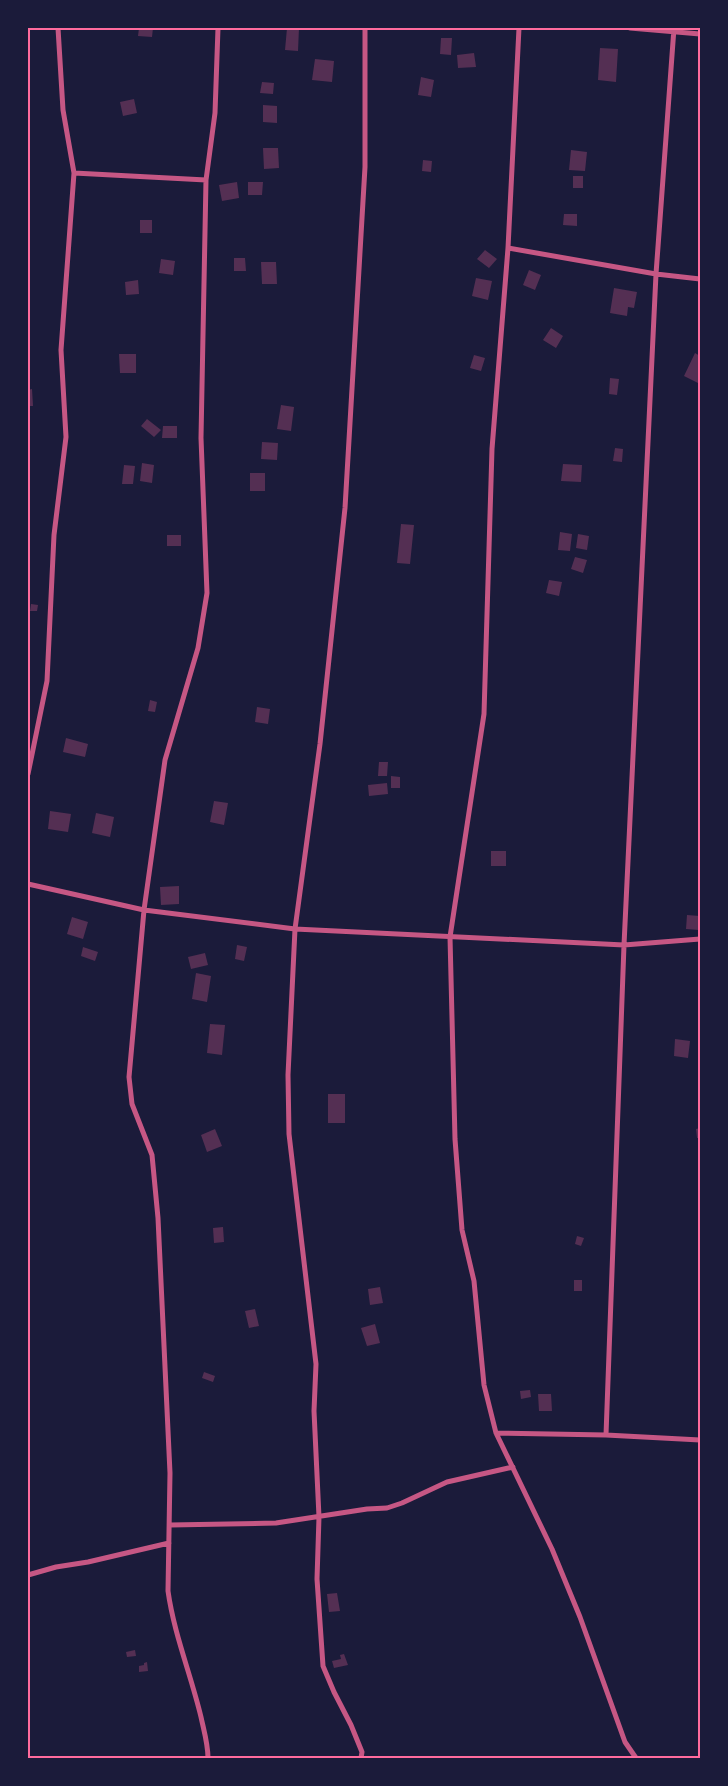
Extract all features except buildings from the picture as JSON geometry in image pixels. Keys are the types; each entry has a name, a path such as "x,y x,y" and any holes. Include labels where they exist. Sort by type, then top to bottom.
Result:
{"street":[{"path":"28,774 47,681 54,534 66,437 61,350 74,173 63,110 58,28"},
{"path":"208,1758 208,1748 194,1685 170,1609 168,1591 170,1473 158,1218 152,1155 132,1104 130,1077 144,910 165,760 198,648 207,593 201,438 206,180 215,113 218,28"},
{"path":"361,1758 362,1752 352,1725 334,1692 323,1666 317,1579 320,1517 314,1411 316,1364 290,1134 288,1075 295,929 320,744 345,508 366,167 365,28"},
{"path":"519,28 508,248 492,449 484,714 450,937 455,1138 462,1230 474,1281 484,1385 496,1433 562,1575 603,1678 625,1742 636,1758"},
{"path":"630,28 674,30 700,34"},
{"path":"606,1435 624,945 656,274 674,30"},
{"path":"74,173 206,180"},
{"path":"508,248 656,274 700,279"},
{"path":"28,884 144,910 295,929 624,945 700,939"},
{"path":"496,1433 606,1435 700,1440"},
{"path":"170,1525 276,1523 367,1509 387,1508 447,1482 513,1467"},
{"path":"28,1575 56,1567 88,1562 169,1543"}]}
